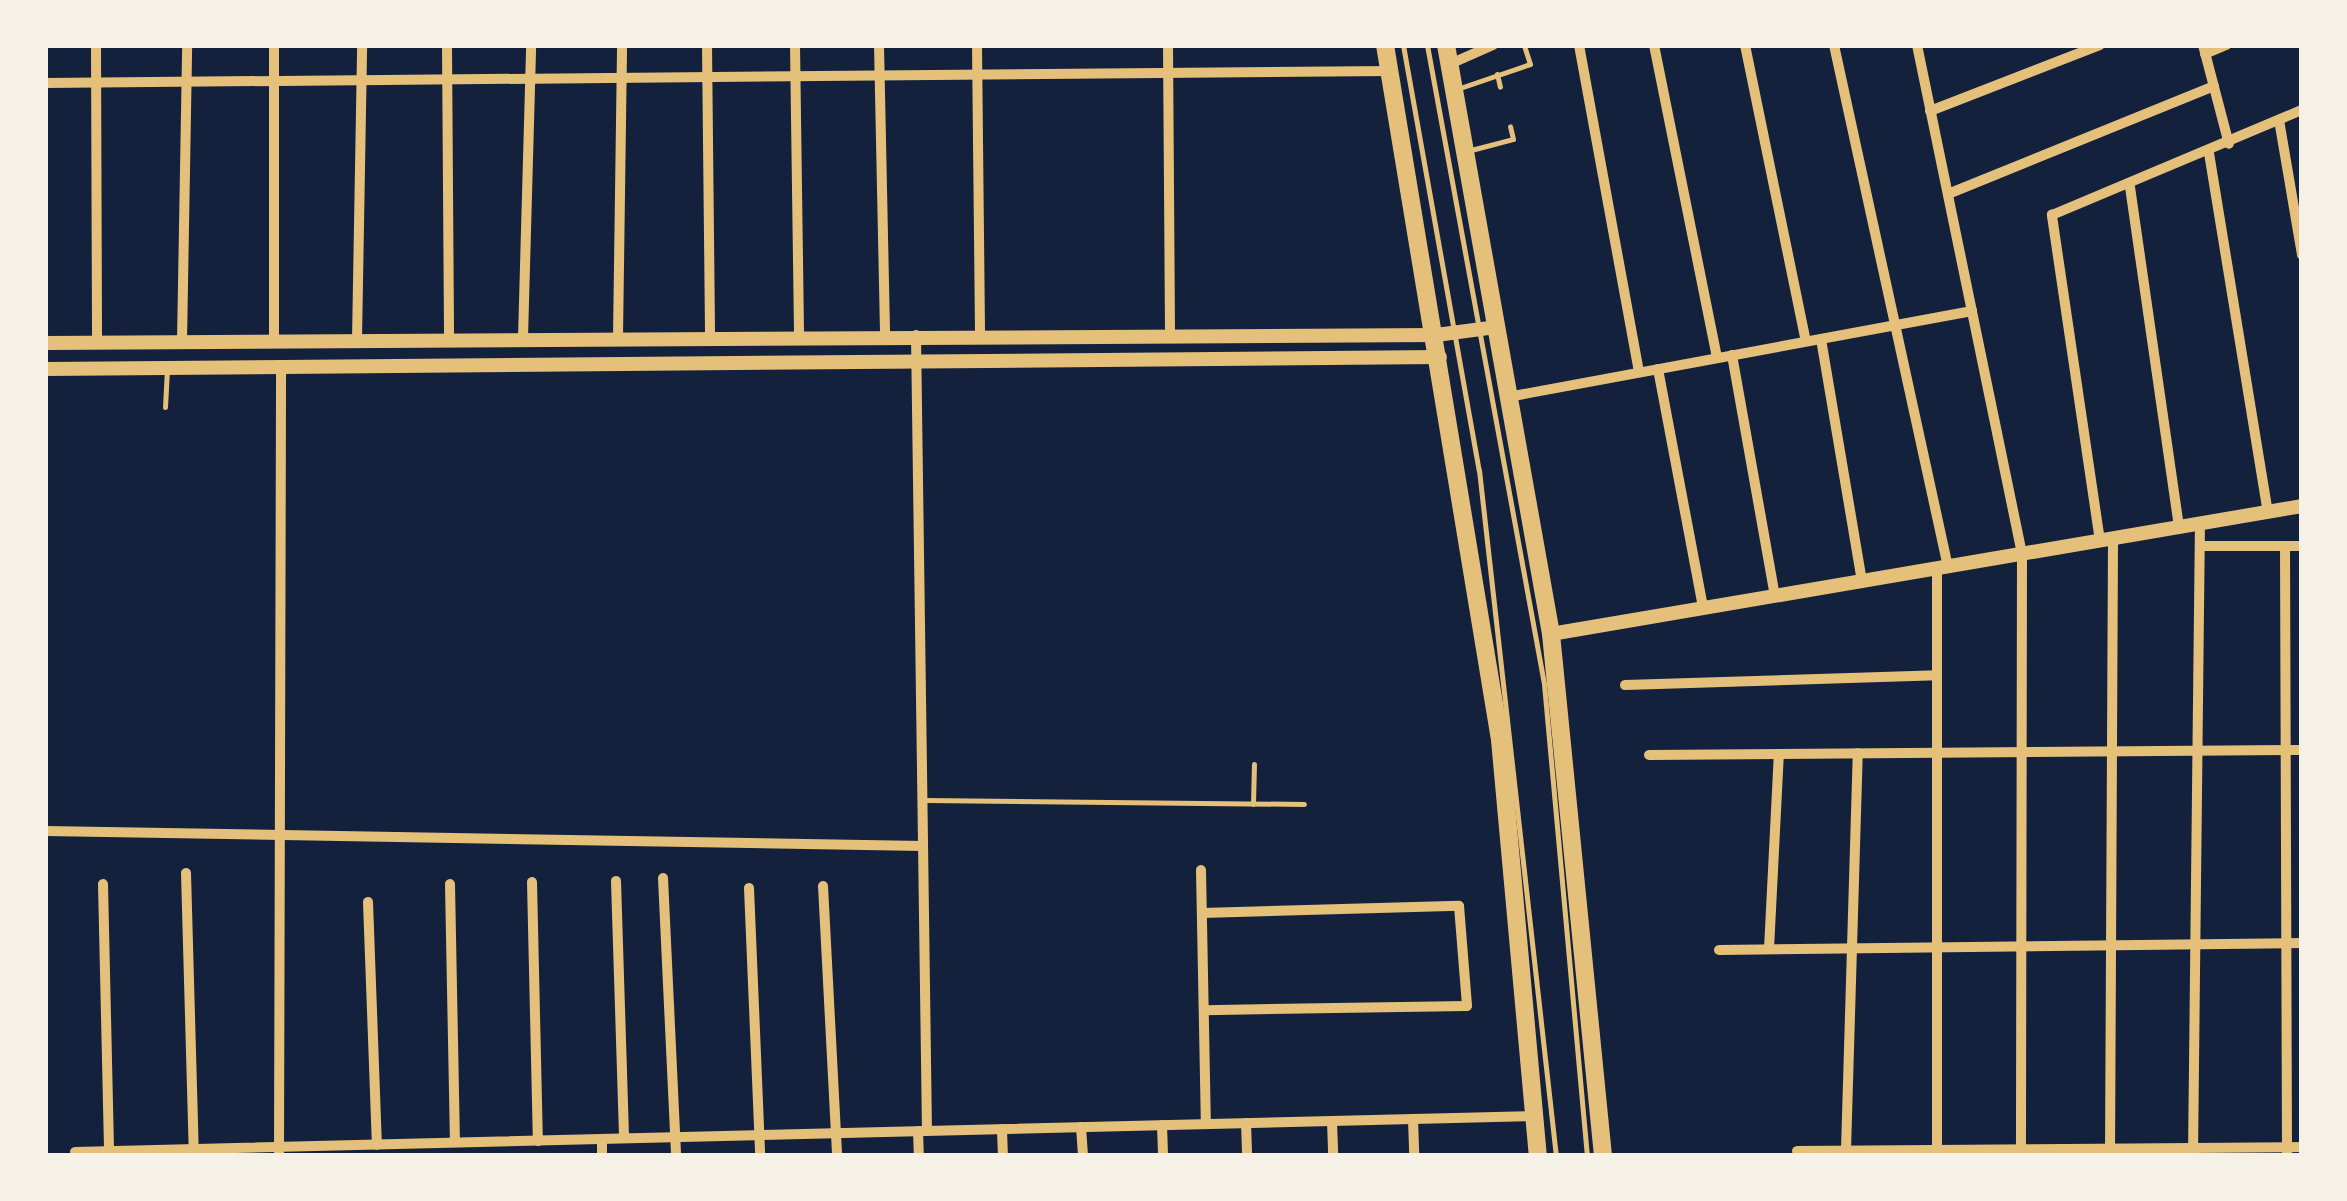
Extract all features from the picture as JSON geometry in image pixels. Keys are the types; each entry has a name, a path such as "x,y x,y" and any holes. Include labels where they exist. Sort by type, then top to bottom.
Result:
{"main road":[{"path":"1385,45 1440,357 1500,740 1538,1156"},
{"path":"1448,54 1468,150 1489,328 1508,396 1551,634 1604,1156"}],"street":[{"path":"96,45 97,343"},
{"path":"182,342 187,45"},
{"path":"274,45 274,341"},
{"path":"356,340 362,45"},
{"path":"448,45 450,339"},
{"path":"523,338 531,45"},
{"path":"618,337 622,45"},
{"path":"707,45 710,336"},
{"path":"795,45 799,335"},
{"path":"879,45 885,334"},
{"path":"976,45 980,334"},
{"path":"1168,45 1170,334"},
{"path":"1448,54 1493,45"},
{"path":"1579,45 1639,372"},
{"path":"1654,45 1717,358"},
{"path":"1745,45 1806,341"},
{"path":"1834,45 1895,325 1942,568 1937,675 1937,1153"},
{"path":"1917,45 2022,554 2021,1153"},
{"path":"1930,111 2100,45"},
{"path":"2226,45 2204,49 2230,144"},
{"path":"45,83 1390,71"},
{"path":"1948,194 2214,86"},
{"path":"2110,1153 2111,752 2106,540 2052,215 2130,188 2302,110"},
{"path":"2278,120 2302,255"},
{"path":"2209,153 2268,512"},
{"path":"2130,188 2179,528"},
{"path":"1508,396 1972,311"},
{"path":"45,344 885,334 1436,335 1489,328"},
{"path":"916,334 923,846 919,1156"},
{"path":"1821,338 1862,582"},
{"path":"1732,355 1775,596"},
{"path":"45,369 916,357 1440,357"},
{"path":"279,1152 281,368"},
{"path":"1658,369 1703,608"},
{"path":"1551,634 2302,506"},
{"path":"2193,1152 2200,524"},
{"path":"2200,546 2302,546"},
{"path":"2285,546 2287,1152"},
{"path":"1625,685 1937,675"},
{"path":"1649,755 2302,750"},
{"path":"1846,1150 1858,753"},
{"path":"1769,949 1779,754"},
{"path":"45,831 923,846"},
{"path":"1202,870 1206,1124"},
{"path":"186,873 194,1153"},
{"path":"663,878 676,1156"},
{"path":"616,881 624,1138"},
{"path":"532,882 538,1141"},
{"path":"102,884 109,1154"},
{"path":"450,884 455,1142"},
{"path":"824,886 838,1156"},
{"path":"749,888 760,1156"},
{"path":"368,902 377,1145"},
{"path":"1202,913 1459,906 1466,1006 1204,1010"},
{"path":"1718,950 2302,943"},
{"path":"75,1152 279,1152 455,1142 1536,1116"},
{"path":"1413,1118 1414,1156"},
{"path":"1332,1121 1333,1156"},
{"path":"1246,1123 1247,1156"},
{"path":"1162,1125 1164,1156"},
{"path":"1081,1127 1082,1156"},
{"path":"1002,1129 1003,1156"},
{"path":"602,1139 602,1156"},
{"path":"518,1141 518,1156"},
{"path":"434,1143 434,1156"},
{"path":"1797,1151 2287,1152 2302,1147"}],"lane":[{"path":"1403,45 1457,332 1527,850 1556,1156"},
{"path":"1428,45 1489,328 1555,770 1587,1156"},
{"path":"1455,89 1530,64 1524,45"},
{"path":"1497,74 1500,87"},
{"path":"1468,150 1513,139 1510,126"},
{"path":"165,407 167,368"},
{"path":"1253,804 1254,764"},
{"path":"922,800 1304,804"}]}
